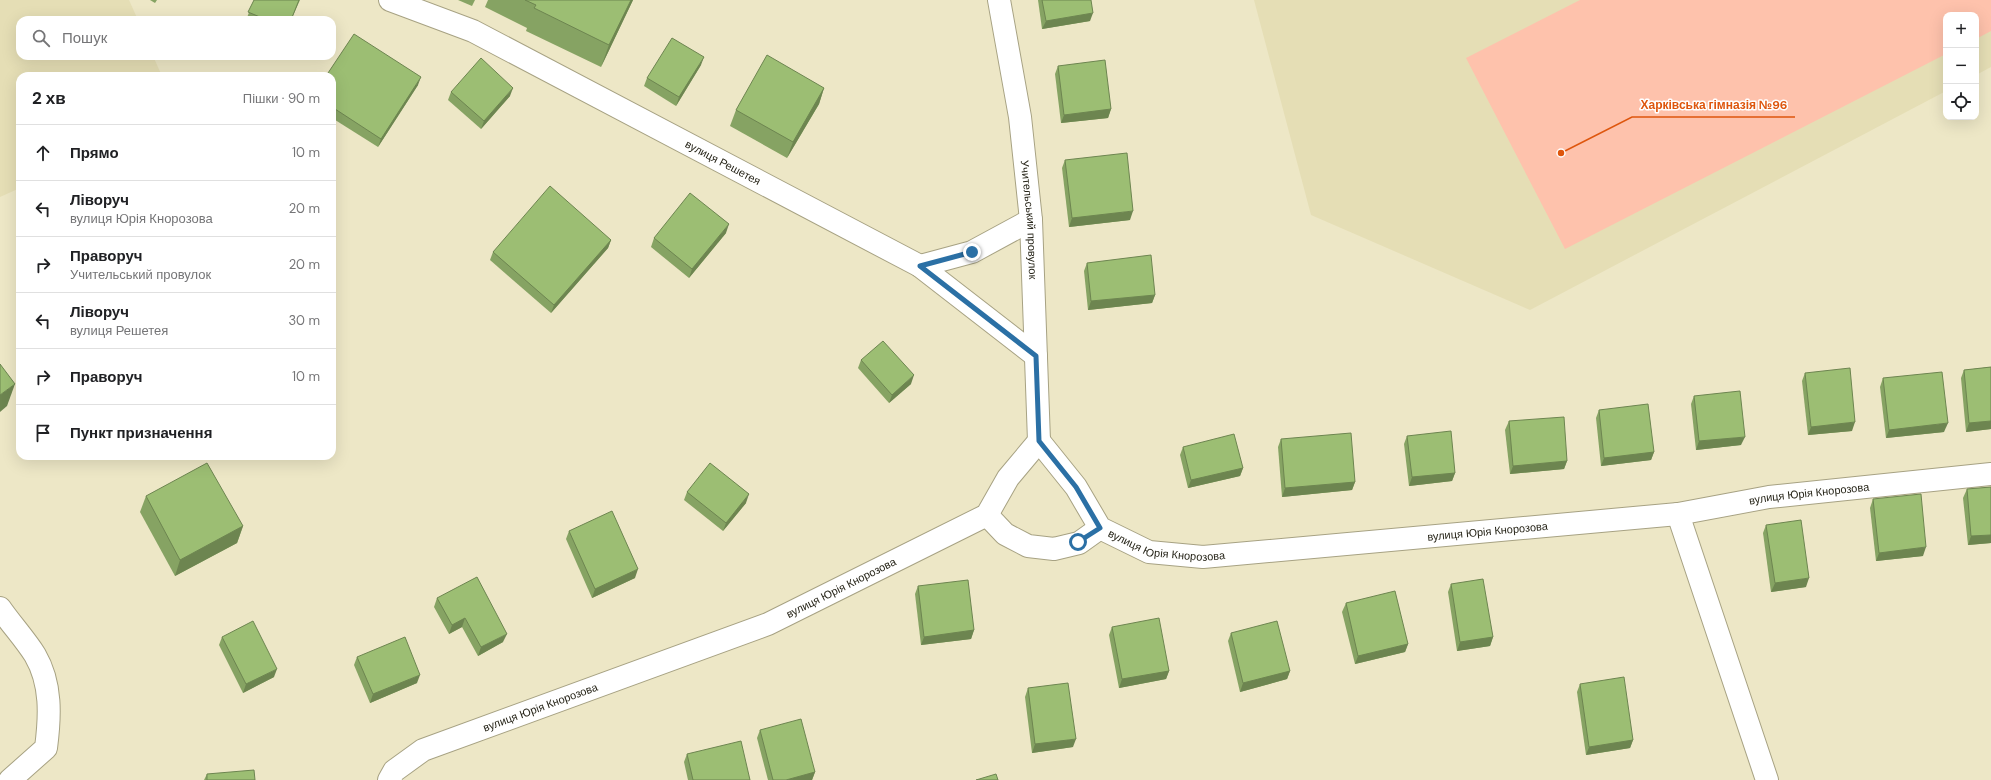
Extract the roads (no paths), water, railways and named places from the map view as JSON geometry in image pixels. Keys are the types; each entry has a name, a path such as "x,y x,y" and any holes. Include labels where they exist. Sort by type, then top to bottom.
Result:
{"street":[{"name":"вулиця Решетея","path":"390,0 472,31 920,266 1036,356"},
{"name":"Учительський провулок","path":"999,0 1020,117 1031,220 1039,441"},
{"path":"920,266 972,252 1031,220"},
{"path":"1039,441 1008,478 987,515 1005,534 1028,546 1054,548 1078,542 1100,528"},
{"name":"вулиця Юрія Кнорозова","path":"1039,441 1076,487 1100,528 1149,552 1204,557 1678,514 1769,497 1991,474"},
{"path":"1678,514 1767,780"},
{"name":"вулиця Юрія Кнорозова","path":"389,780 394,771 423,750 768,624 987,515"},
{"path":"0,608 36,656 47,686 50,717 46,748 10,780"}],"place":[{"name":"Харківська гімназія №96","path":"1561,153"}]}
